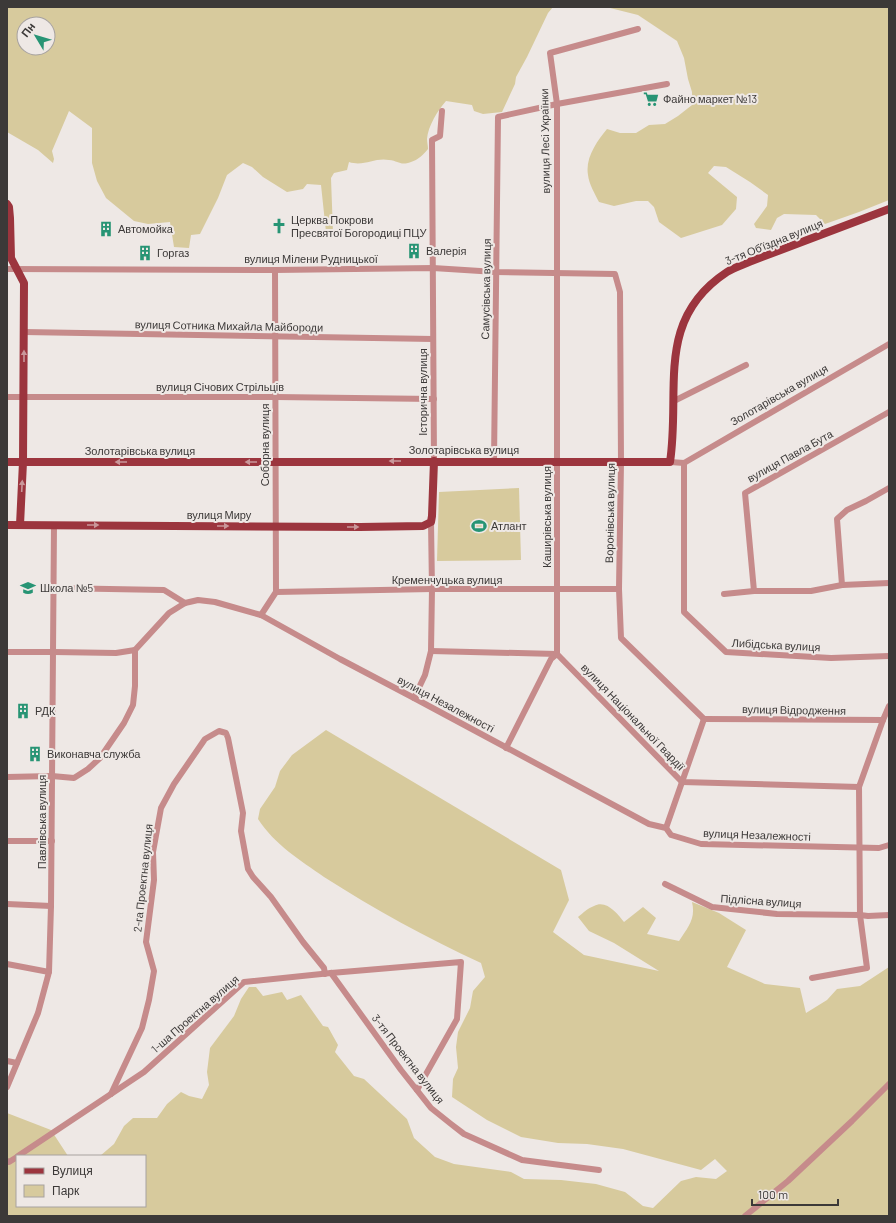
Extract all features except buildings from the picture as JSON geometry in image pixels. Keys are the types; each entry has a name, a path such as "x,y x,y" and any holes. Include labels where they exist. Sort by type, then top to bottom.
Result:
{"main road":[{"path":"7,204 9,207 10,218 9,261 18,270 24,283 23,462 20,525"},
{"name":"3-тя Обʼїздна вулиця","path":"670,462 673,437 675,353 680,330 700,294 728,271 889,209"},
{"name":"Історична вулиця","path":"431,522 434,461"},
{"name":"Золотарівська вулиця","path":"7,462 670,462"},
{"name":"вулиця Миру","path":"7,525 423,526 431,522"}],"street":[{"name":"вулиця Лесі Українки","path":"557,273 557,104 550,53 638,29"},
{"path":"557,104 667,84"},
{"name":"Самусівська вулиця","path":"494,461 498,117 557,104"},
{"name":"Історична вулиця","path":"434,461 432,140 440,136 442,111"},
{"name":"вулиця Мілени Рудницької","path":"7,269 275,270 433,268 496,272 615,274"},
{"name":"Соборна вулиця","path":"275,270 276,592"},
{"name":"Каширівська вулиця","path":"557,273 557,654"},
{"name":"Воронівська вулиця","path":"615,274 620,292 621,462 619,589 621,638 704,719"},
{"name":"вулиця Сотника Михайла Майбороди","path":"24,332 433,339"},
{"name":"Золотарівська вулиця","path":"670,462 684,462 889,344"},
{"path":"674,400 746,365"},
{"name":"вулиця Січових Стрільців","path":"7,397 276,397 434,399"},
{"name":"вулиця Павла Бута","path":"754,591 745,493 889,412"},
{"name":"Либідська вулиця","path":"684,462 684,612 726,652 831,658 889,656"},
{"path":"842,585 837,519 847,510 865,502 889,488"},
{"name":"Історична вулиця","path":"414,698 425,675 432,651 431,522"},
{"name":"Павлівська вулиця","path":"7,1087 38,1013 48,972 52,841 54,525"},
{"path":"724,594 754,591 811,591 842,585 889,583"},
{"path":"54,588 164,590 185,603"},
{"name":"Кременчуцька вулиця","path":"276,592 432,589 619,589"},
{"path":"261,615 276,592"},
{"name":"вулиця Незалежності","path":"135,650 169,613 185,603 198,600 215,602 261,615 340,659 649,824 666,828 671,835 701,844 879,848 889,845"},
{"path":"7,652 116,653 135,650 134,705 124,723 100,758 88,769 74,778 52,776 7,776"},
{"path":"432,651 557,654"},
{"path":"506,748 551,659 557,654"},
{"name":"вулиця Національної Гвардії","path":"557,654 682,782 859,787"},
{"path":"812,978 867,968 860,915 859,787 889,706"},
{"path":"666,828 704,719"},
{"name":"вулиця Відродження","path":"704,719 883,720"},
{"name":"2-га Проектна вулиця","path":"111,1094 142,1028 149,1000 154,971 146,942 154,880 153,852 161,808 174,784 205,739 219,731 226,733"},
{"name":"3-тя Проектна вулиця","path":"226,733 243,813 241,831 248,869 253,877 271,897 303,942 431,1108 464,1134 522,1160 598,1170"},
{"path":"7,841 52,841"},
{"name":"Підлісна вулиця","path":"665,884 712,907 777,914 889,915"},
{"path":"7,904 51,906"},
{"name":"1-ша Проектна вулиця","path":"20,1155 144,1072 244,982 461,962 457,1018 417,1090"},
{"path":"7,964 48,972"},
{"path":"7,1061 17,1063"},
{"path":"746,1216 788,1181 889,1084"},
{"name":"1-ша Проектна вулиця","path":"7,1161 9,1162 16,1157"}],"green space":[{"path":"7,7 553,7 548,13 516,77 515,84 502,112 483,114 474,111 472,105 446,101 429,129 427,139 428,149 418,159 404,164 384,159 365,163 349,162 347,170 334,173 331,178 333,233 326,232 321,185 307,184 303,189 287,192 263,177 252,167 243,163 227,175 218,198 200,234 191,235 189,248 174,247 170,222 148,224 134,221 106,198 97,181 92,163 92,128 69,111 52,151 54,159 53,163 38,150 7,132"},
{"path":"606,7 889,7 889,200 825,224 816,215 784,214 777,218 771,230 756,228 754,224 767,206 768,195 726,167 714,166 708,173 737,197 736,209 722,225 681,238 659,222 654,207 648,201 636,201 614,206 599,202 592,189 588,175 588,162 599,139 607,129 620,133 636,133 649,125 665,124 692,105 692,92 684,58 677,41 638,15"},
{"name":"Атлант","path":"519,488 521,560 437,561 439,492"},
{"path":"326,730 561,870 569,900 553,932 584,955 659,971 614,943 589,931 578,917 592,907 598,904 603,904 611,908 624,922 643,907 656,918 647,934 679,941 692,918 692,902 719,913 746,930 727,967 765,984 800,988 806,1013 827,1000 837,989 860,986 889,967 889,1216 7,1216 7,1113 51,1130 67,1155 16,1155 16,1207 146,1207 146,1155 101,1155 114,1144 124,1126 133,1118 157,1118 167,1104 181,1092 189,1096 202,1099 209,1085 207,1072 210,1048 234,1016 241,999 249,987 256,987 263,996 282,992 287,1000 301,995 323,1026 328,1027 338,1045 335,1052 354,1076 364,1079 407,1119 414,1138 435,1157 454,1164 511,1172 524,1179 561,1180 596,1184 625,1192 643,1206 653,1208 681,1181 696,1177 716,1179 727,1171 715,1159 701,1170 623,1149 587,1144 558,1143 521,1137 487,1120 452,1097 453,1079 458,1068 456,1047 458,1032 470,1008 473,991 485,977 481,963 401,923 362,900 324,877 297,858 272,837 258,819 260,809 275,787 280,771 292,755"}],"place":[{"name":"Файно маркет №13","path":"651,99"},
{"name":"Церква Покрови Пресвятої Богородиці ПЦУ","path":"279,226"},
{"name":"Автомойка","path":"106,229"},
{"name":"Валерія","path":"414,251"},
{"name":"Горгаз","path":"145,253"},
{"name":"Атлант","path":"479,526"},
{"name":"Школа №5","path":"28,588"},
{"name":"РДК","path":"23,711"},
{"name":"Виконавча служба","path":"35,754"}]}
